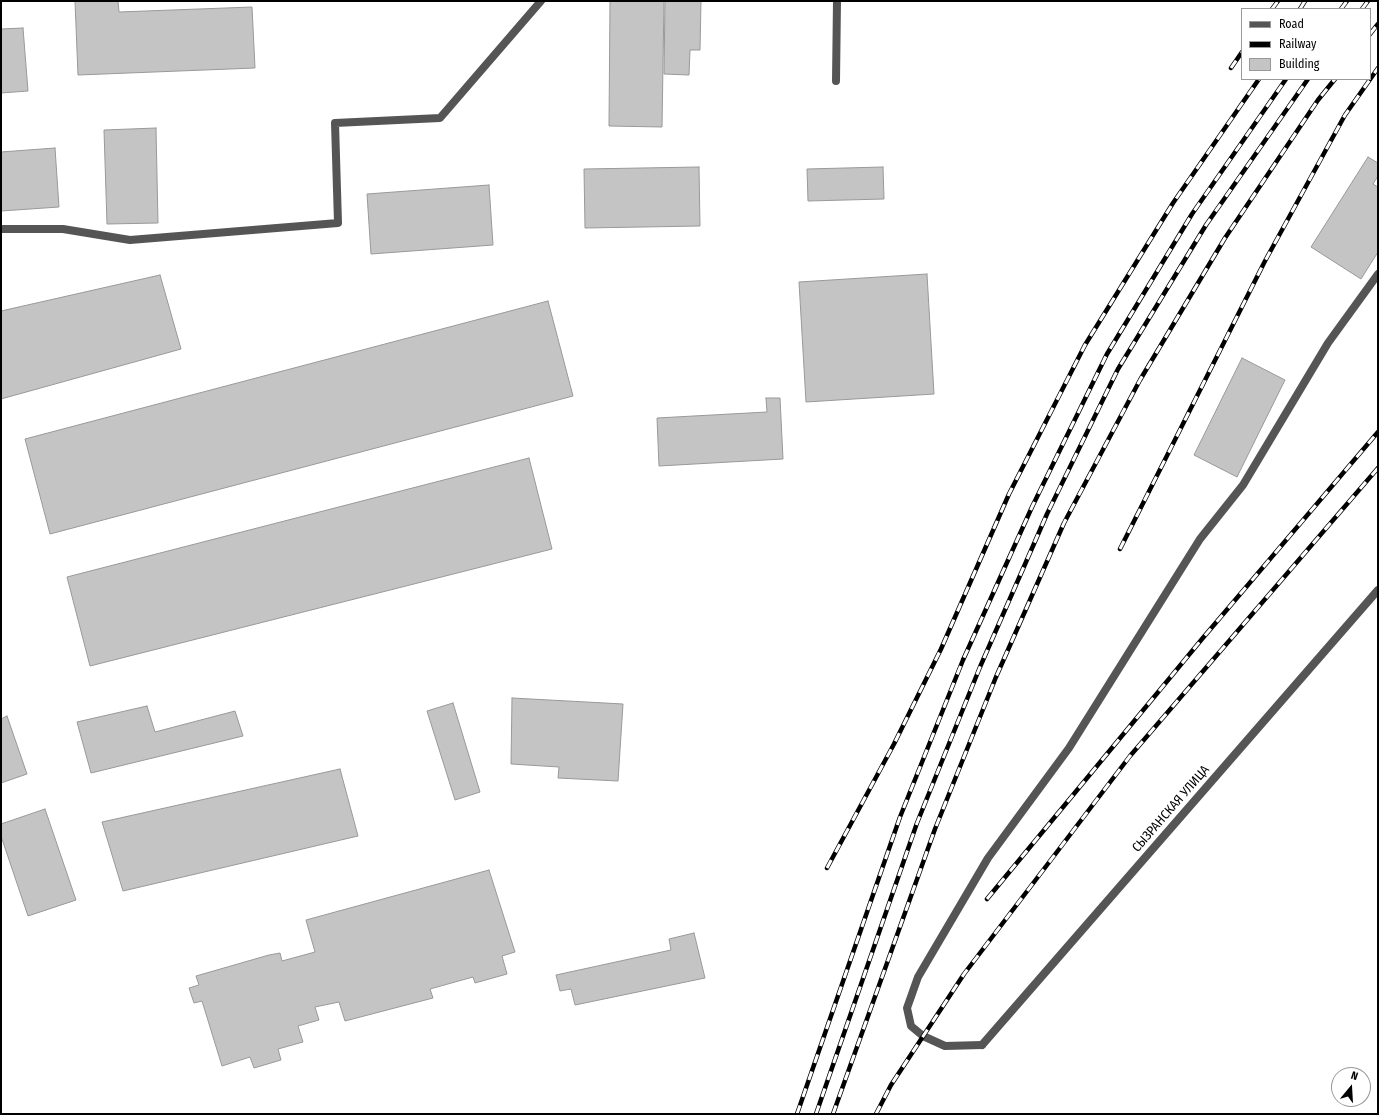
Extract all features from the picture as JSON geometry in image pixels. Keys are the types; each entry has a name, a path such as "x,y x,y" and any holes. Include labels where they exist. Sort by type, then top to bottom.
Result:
{"street":[{"path":"1,229 63,229 130,240 338,223 335,123 440,118 541,1"},
{"path":"836,81 837,1"},
{"name":"СЫЗРАНСКАЯ УЛИЦА","path":"1378,274 1328,343 1243,485 1200,540 1069,748 988,858 918,977 907,1008 911,1026 923,1036 945,1046 982,1045 1378,590"}],"building":[{"path":"75,1 118,1 119,12 252,7 255,68 78,75"},
{"path":"610,1 664,1 662,127 609,126"},
{"path":"665,1 701,1 700,50 690,50 689,75 664,74"},
{"path":"23,28 28,91 1,93 1,29"},
{"path":"156,128 158,223 107,224 104,130"},
{"path":"55,148 59,207 1,211 1,152"},
{"path":"1368,157 1378,163 1378,176 1373,184 1378,187 1378,252 1361,279 1311,247"},
{"path":"699,167 700,226 585,228 584,169"},
{"path":"883,167 884,199 808,201 807,169"},
{"path":"489,185 493,245 371,254 367,194"},
{"path":"927,274 934,394 806,402 799,282"},
{"path":"160,275 181,349 1,399 1,311"},
{"path":"548,301 573,396 50,534 25,439"},
{"path":"1242,358 1285,380 1237,477 1194,455"},
{"path":"766,398 780,398 783,459 659,466 657,418 767,412"},
{"path":"529,458 552,549 90,666 67,577"},
{"path":"512,698 623,704 618,781 558,778 559,767 511,764"},
{"path":"453,703 480,792 455,800 427,711"},
{"path":"147,706 155,732 235,711 243,736 91,773 77,722"},
{"path":"7,716 27,774 1,783 1,719"},
{"path":"340,769 358,836 123,891 102,822"},
{"path":"45,809 76,900 28,916 1,836 1,824"},
{"path":"489,870 515,952 502,956 507,974 475,983 473,977 430,989 433,998 345,1021 339,1002 315,1007 319,1020 298,1026 303,1042 278,1049 281,1060 254,1068 250,1057 222,1066 202,1001 194,1003 189,988 199,985 196,976 269,955 280,953 282,961 315,952 306,920"},
{"path":"694,933 705,978 575,1005 571,989 560,991 556,975 671,950 669,939"}],"railway":[{"path":"1273,8 1278,1"},
{"path":"1301,8 1305,1"},
{"path":"1342,8 1347,1"},
{"path":"1363,8 1368,1"},
{"path":"1371,33 1378,24"},
{"path":"1231,68 1241,53"},
{"path":"1371,78 1378,68"},
{"path":"827,868 894,744 941,649 1009,494 1085,345 1173,203 1258,80"},
{"path":"797,1114 900,817 963,660 1032,507 1107,354 1192,214 1285,80"},
{"path":"816,1114 917,823 980,667 1047,514 1118,369 1206,225 1307,80"},
{"path":"833,1114 935,829 996,677 1064,523 1140,380 1225,238 1318,100 1334,80"},
{"path":"1120,549 1265,261 1345,115 1370,80"},
{"path":"987,899 1202,639 1378,432"},
{"path":"876,1114 891,1085 964,974 1130,756 1378,468"}]}
